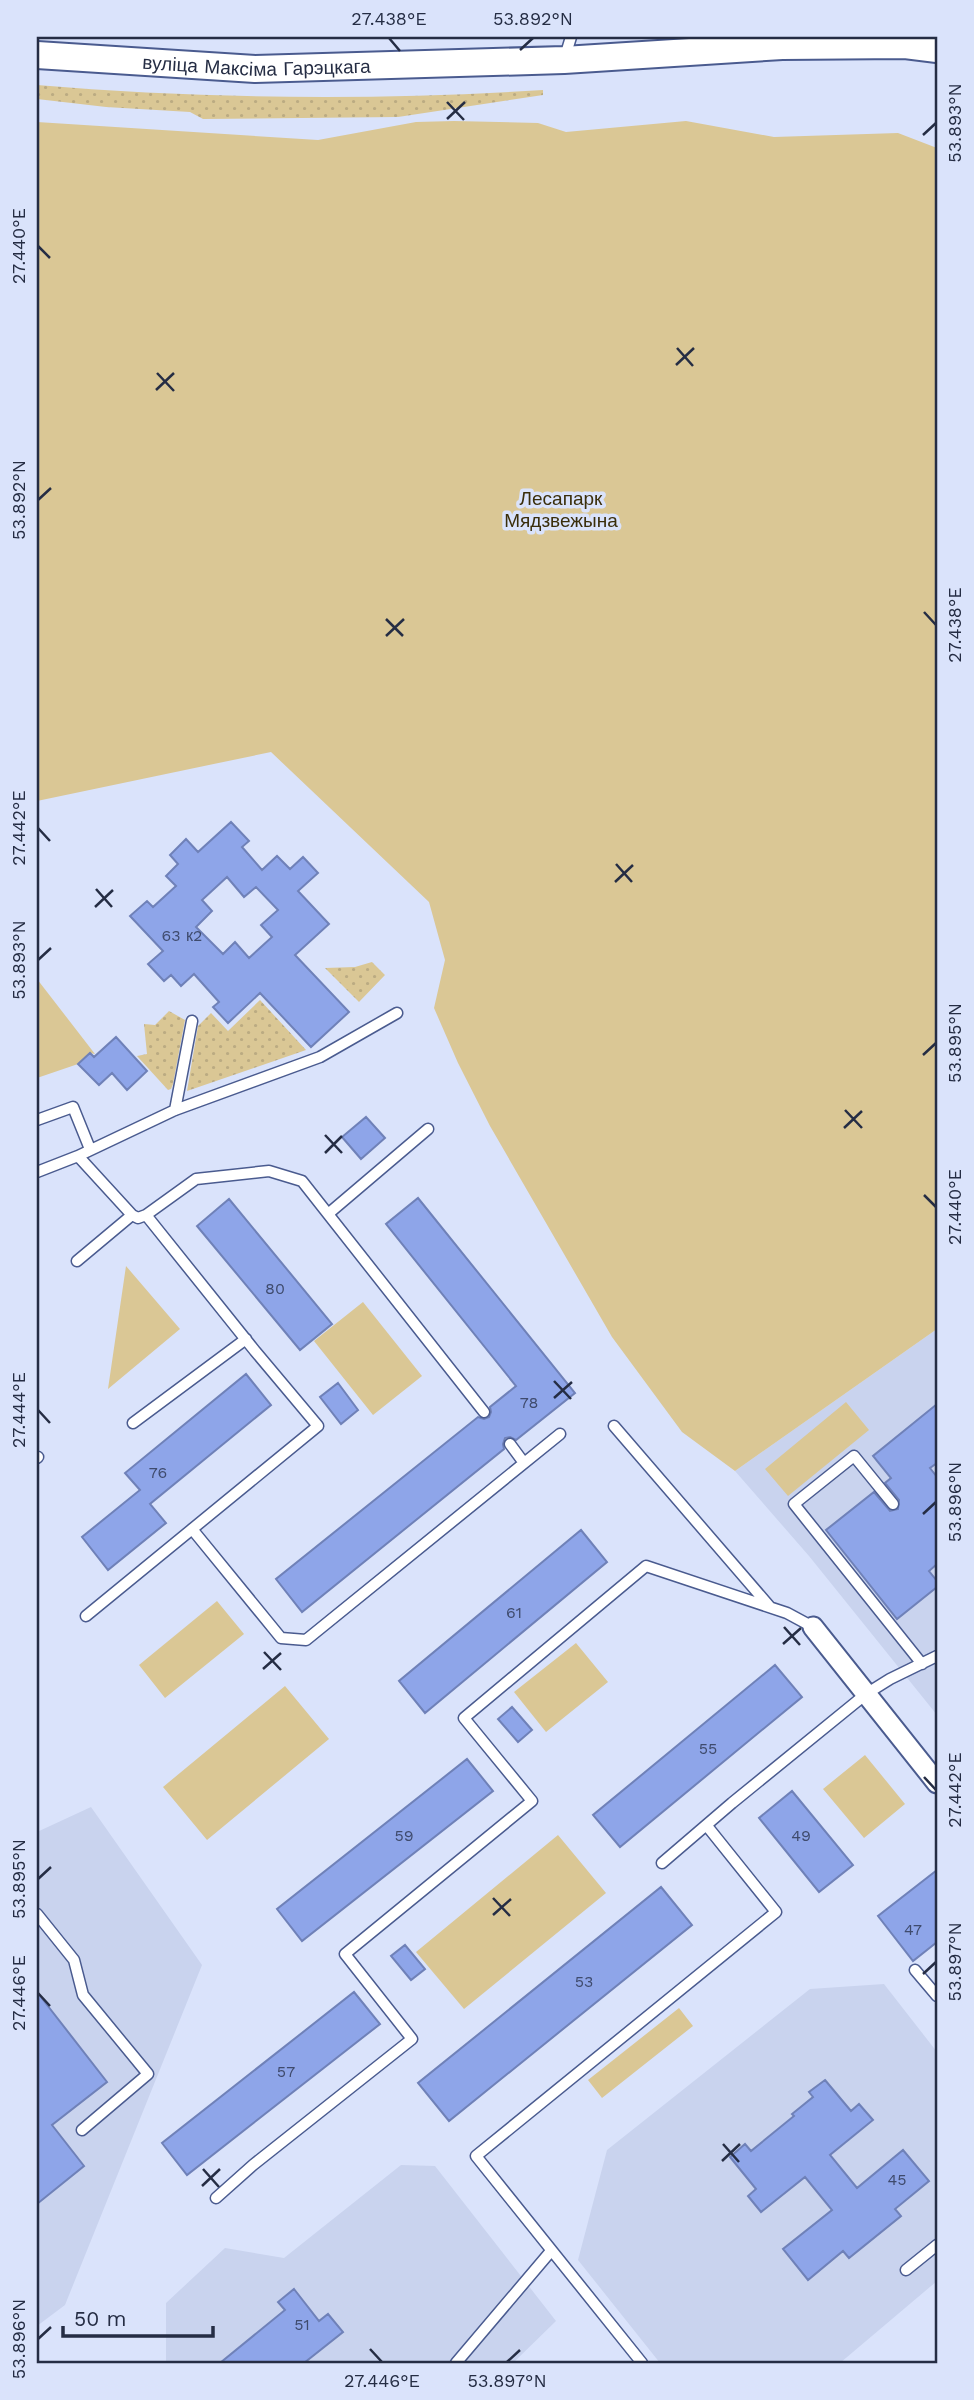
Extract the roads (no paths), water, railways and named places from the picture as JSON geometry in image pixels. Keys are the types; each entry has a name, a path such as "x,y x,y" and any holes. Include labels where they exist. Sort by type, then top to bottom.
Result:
{"main road":[{"name":"вуліца Максіма Гарэцкага","path":"37,55 255,69 567,48 905,45 937,49"}],"street":[{"path":"813,1627 937,1783"}],"lane":[{"path":"37,1171 78,1156 176,1110 320,1057 397,1013"},
{"path":"176,1110 192,1021"},
{"path":"37,1120 73,1107 90,1149"},
{"path":"328,1213 428,1129"},
{"path":"78,1156 132,1215 138,1218 196,1180 269,1171 302,1181 484,1412"},
{"path":"78,1261 132,1215"},
{"path":"86,1616 318,1426 146,1215"},
{"path":"133,1423 246,1339"},
{"path":"614,1426 770,1608"},
{"path":"192,1529 281,1638 306,1640 560,1434"},
{"path":"510,1444 524,1463"},
{"path":"893,1504 854,1456 794,1504 922,1664"},
{"path":"216,2198 253,2165 412,2039 345,1954 533,1801 464,1718 646,1566 787,1613 813,1627"},
{"path":"662,1863 866,1694 937,1656"},
{"path":"642,2363 477,2156 776,1912 706,1826"},
{"path":"37,1914 74,1960 83,1995 148,2074 82,2130"},
{"path":"915,1970 937,1996"},
{"path":"906,2270 937,2245"},
{"path":"456,2363 551,2251"}],"park label":[{"name":"Лесапарк Мядзвежына","path":"561,509"}]}
